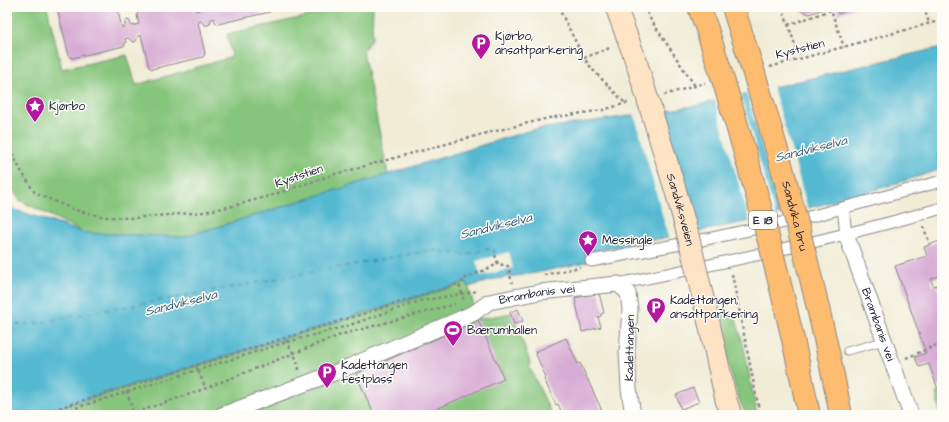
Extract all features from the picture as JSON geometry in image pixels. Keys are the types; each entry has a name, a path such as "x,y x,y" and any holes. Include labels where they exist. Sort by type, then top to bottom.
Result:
{"highway":[{"name":"E 18","path":"699,7 748,164 786,311 808,415"},
{"name":"Sandvika bru","path":"735,13 779,153 799,227 830,358 841,415"}],"main road":[{"name":"Sandviksveien","path":"616,7 636,61 680,206 709,323 726,400 731,415"}],"street":[{"path":"591,261 751,230 843,208 942,181"},
{"path":"843,208 846,234"},
{"name":"Brambanis vei","path":"222,415 339,371 474,313 486,296 618,284 730,261 846,234 942,208"},
{"name":"Brambanis vei","path":"846,234 910,415"},
{"name":"Kadettangen","path":"618,284 628,293 630,309 627,352 629,389 633,415"}],"lane":[{"path":"847,351 884,341"}],"path":[{"path":"558,7 584,58 613,46"},
{"path":"645,7 649,16 695,86"},
{"path":"782,7 800,59"},
{"path":"924,7 929,23"},
{"path":"788,25 831,10 844,48"},
{"name":"Kyststien","path":"770,67 942,20"},
{"name":"Kyststien","path":"7,143 20,169 35,193 75,210 105,217 134,218 203,212 233,206 269,196 332,175 483,134 549,118 603,110 625,103 596,73 584,58"},
{"path":"663,96 710,82"},
{"path":"919,214 930,244"},
{"path":"495,255 498,264"},
{"path":"539,276 587,265 591,261"},
{"path":"730,261 760,415"},
{"path":"463,283 462,280 481,270 498,264 508,266 512,280"},
{"path":"53,415 198,370 459,284 464,301"},
{"path":"118,415 133,412 206,388 340,335 486,296"},
{"path":"36,415 286,340 347,326 420,301 486,296"},
{"path":"286,340 298,362 300,374 294,377 300,386"},
{"path":"892,363 942,343"},
{"path":"196,366 206,388"},
{"path":"126,388 133,412"}],"green space":[{"path":"7,7 47,7 62,69 127,55 136,85 232,57 227,34 341,9 341,7 373,7 372,38 363,51 388,174 184,237 85,233 19,200 7,177"},
{"path":"467,282 478,319 512,313 531,365 529,366 552,415 36,415"},
{"path":"728,311 735,316 744,347 757,415 746,415 731,375 718,313"},
{"path":"942,391 942,415 940,415 936,393"}],"water":[{"name":"Sandvikselva","path":"942,47 942,169 889,186 817,206 585,253 587,262 536,273 496,279 469,287 466,282 36,415 7,415 7,201 13,209 85,233 184,237 531,130 698,105"}],"pier":[{"path":"772,84 808,210 782,216 746,90"},
{"path":"740,92 776,217 750,223 714,98"},
{"path":"661,109 697,234 669,239 634,113"},
{"path":"509,252 513,268 481,276 476,261"}],"building":[{"path":"57,7 117,7 122,28 125,27 125,22 127,20 130,21 131,26 139,24 137,15 138,12 160,7 194,7 195,11 203,9 202,7 271,7 272,9 270,12 218,24 215,22 214,18 211,19 209,25 204,25 201,21 198,22 205,54 203,57 152,69 149,67 141,35 138,36 135,42 128,38 125,39 126,42 124,46 72,58 69,56"},
{"path":"792,7 829,7 809,14"},
{"path":"836,7 857,7 838,14"},
{"path":"942,240 942,275 931,279 933,286 938,285 937,286 942,300 942,386 937,387 929,364 919,367 915,357 926,353 895,266 927,256 924,247"},
{"path":"599,293 604,313 598,317 601,327 582,332 575,298"},
{"path":"518,309 523,321 514,324 510,312"},
{"name":"Bærumhallen","path":"478,320 504,379 423,415 374,415 356,374"},
{"path":"566,338 578,364 580,363 604,415 563,415 558,404 556,405 544,379 546,378 535,352"},
{"path":"693,388 699,402 681,409 676,395"},
{"path":"687,411 689,415 678,415"}],"ferry route":[{"path":"7,325 37,323 432,250 466,255 493,248 495,255"}],"place":[{"name":"Kjørbo, ansattparkering","path":"481,60"},
{"name":"Kjørbo","path":"35,123"},
{"name":"Messingle","path":"588,257"},
{"name":"Kadettangen, ansattparkering","path":"656,324"},
{"name":"Bærumhallen","path":"453,347"},
{"name":"Kadettangen festplass","path":"327,389"}]}
